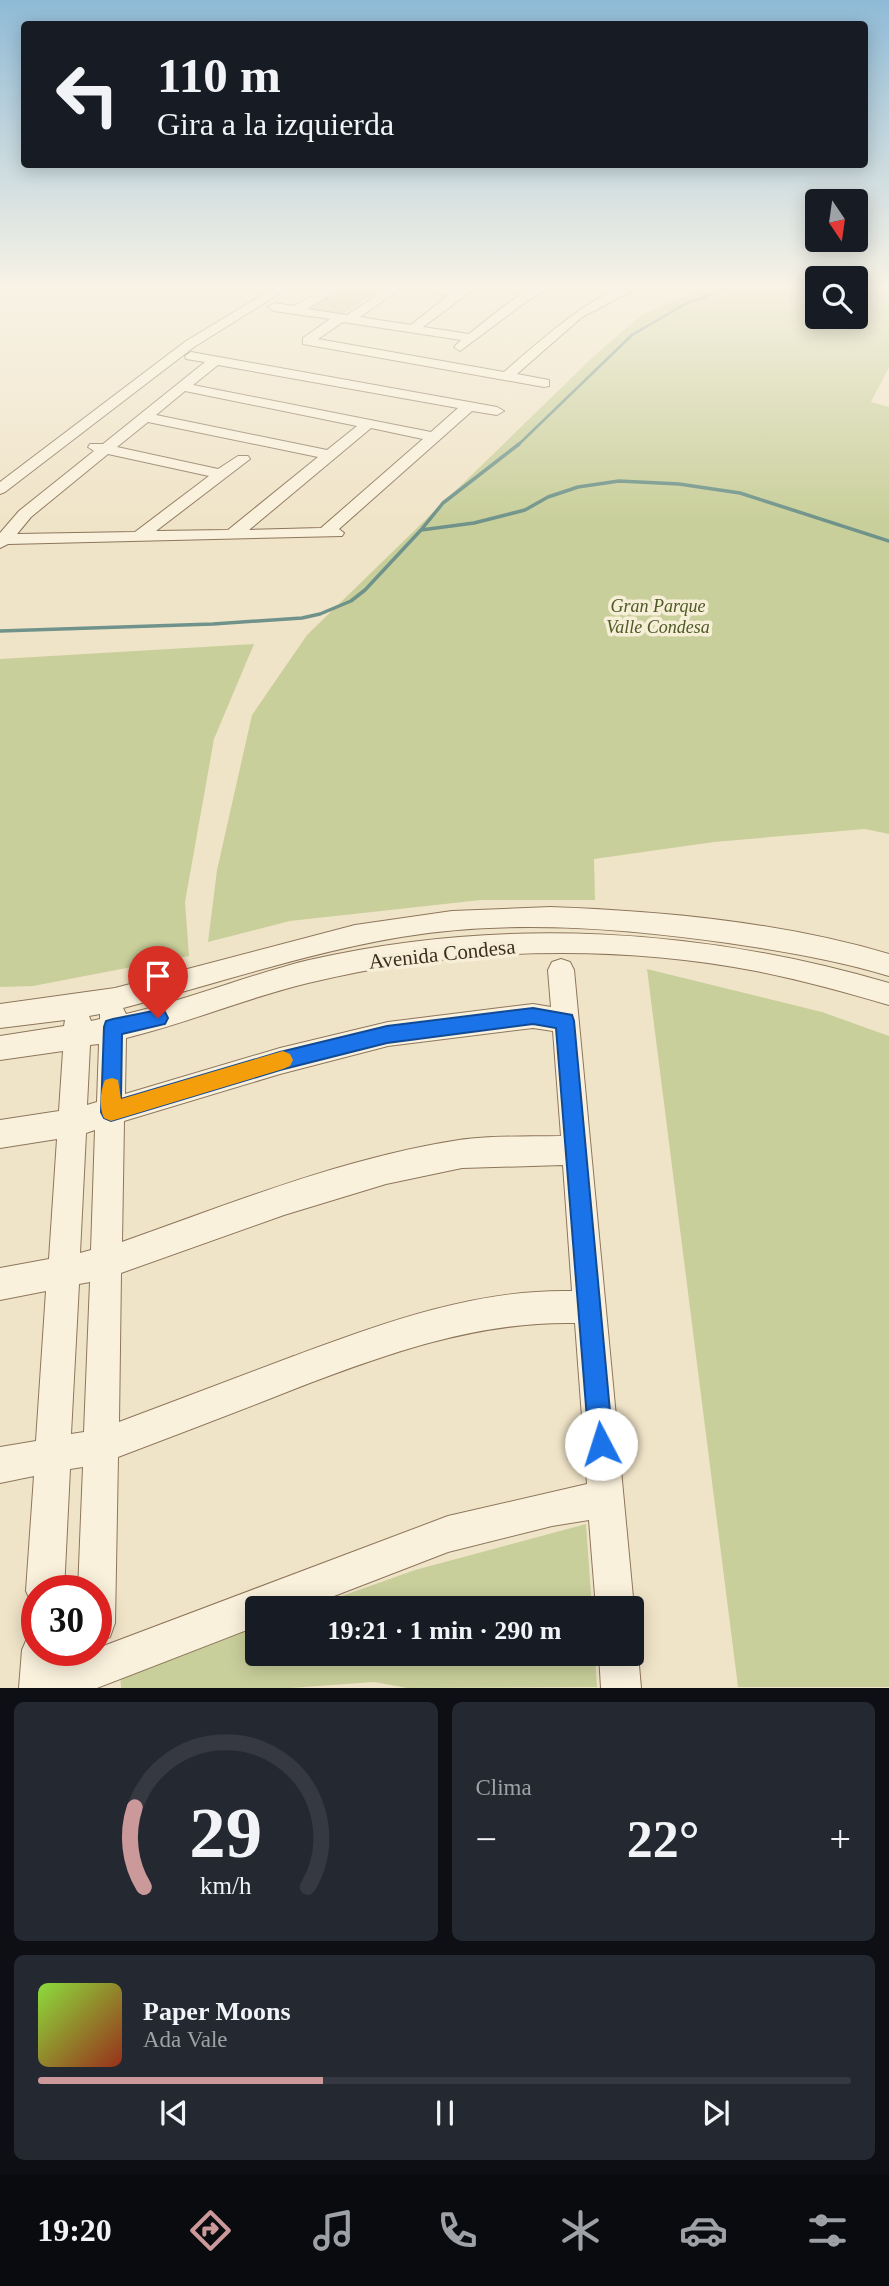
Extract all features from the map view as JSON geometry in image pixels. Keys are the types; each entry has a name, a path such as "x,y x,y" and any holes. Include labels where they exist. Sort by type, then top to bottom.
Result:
{"street":[{"path":"0,489 142,364"},
{"path":"0,472 53,444 163,364"},
{"path":"1,541 25,514 211,364"},
{"path":"237,364 497,411"},
{"path":"429,364 544,383"},
{"path":"506,377 521,364"},
{"path":"183,387 436,437"},
{"path":"1,541 330,533 469,406"},
{"path":"146,417 328,454"},
{"path":"232,535 368,424"},
{"path":"53,444 106,449 221,474"},
{"path":"53,444 92,460"},
{"path":"138,537 243,459"},
{"name":"Avenida Condesa","path":"0,1016 114,999 241,962 357,934 466,920 565,916 667,923 778,940 889,965"},
{"name":"Avenida Condesa","path":"0,1048 158,1018 328,967 455,949 575,942 665,947 779,965 889,994"},
{"path":"561,970 614,1596"},
{"path":"97,1575 114,999"},
{"path":"46,1575 79,1004"},
{"path":"0,1134 73,1123 280,1061 387,1034 533,1016 565,1021"},
{"path":"0,1284 107,1263 284,1200 386,1169 462,1154 576,1150"},
{"path":"0,1465 101,1446 381,1340 465,1317 538,1306 589,1307"},
{"path":"112,1653 448,1534 552,1508 606,1499"},
{"path":"41,1666 42,1688 82,1666"},
{"path":"619,1666 621,1688"}],"green space":[{"name":"Gran Parque Valle Condesa","path":"586,364 889,364 871,402 889,407 889,834 865,829 714,842 594,859 595,900 481,900 290,921 208,942 217,870 252,715 307,635"},
{"path":"254,644 214,739 185,902 189,956 33,986 0,987 0,659"},
{"path":"647,969 822,1012 889,1036 889,1687 738,1687"},
{"path":"586,1524 591,1596 342,1596 415,1570"},
{"path":"245,1630 245,1666 596,1666 597,1687 407,1688 374,1682 291,1688 121,1688 120,1675"}],"waterway":[{"path":"517,446 602,364"},
{"path":"421,530 443,503 519,444"},
{"path":"421,530 474,523 525,510 548,497 578,487 619,481 679,484 740,493 889,541"},
{"path":"0,631 213,624 302,618 320,614 351,601 365,590 421,530"}],"slow traffic":[{"path":"112,1087 111,1112 283,1060"}],"route":[{"path":"158,1018 113,1027 111,1112 280,1061 387,1034 533,1016 565,1021 601,1444"}]}
